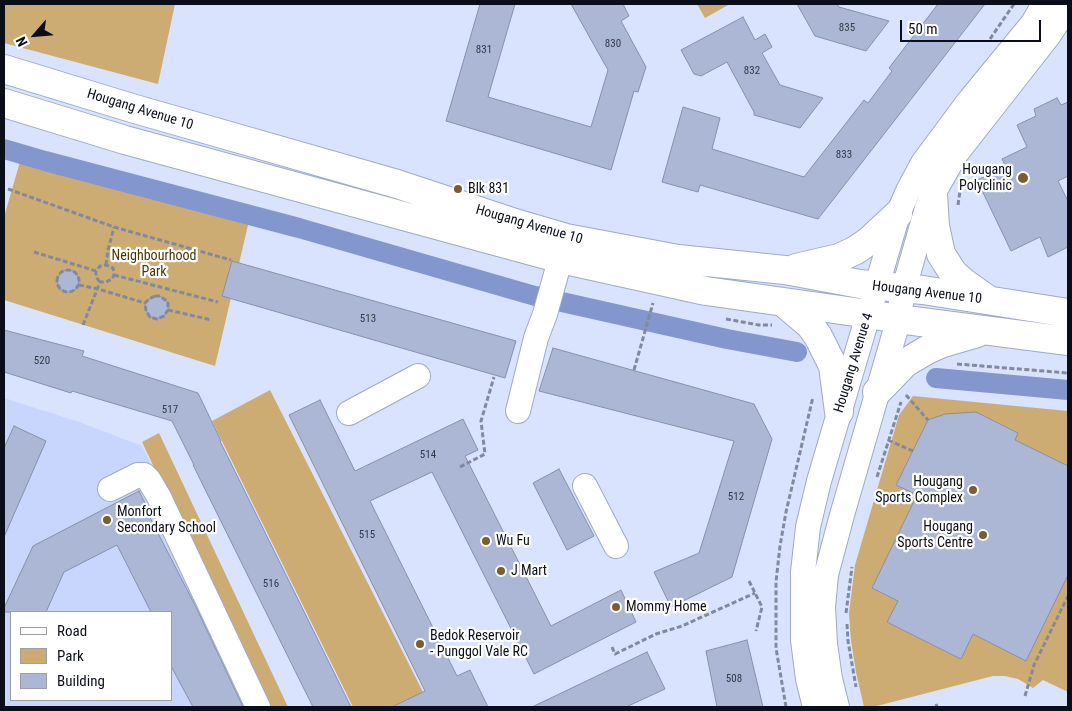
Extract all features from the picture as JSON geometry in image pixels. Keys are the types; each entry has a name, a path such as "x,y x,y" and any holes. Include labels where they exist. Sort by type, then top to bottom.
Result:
{"main road":[{"name":"Hougang Avenue 10","path":"4,69 135,109 397,184 518,224 561,258 678,259 785,270 860,284 904,288 1068,313"},
{"name":"Hougang Avenue 10","path":"4,103 125,140 561,258 706,291 898,319 1068,340"},
{"path":"933,194 934,226 941,254 953,273 989,300"},
{"path":"785,270 833,259 856,250 869,241 898,214"},
{"path":"783,302 810,325 818,336 833,366 840,412"},
{"path":"891,392 905,363 943,343 985,330"}],"street":[{"name":"Hougang Avenue 4","path":"815,707 808,679 803,640 803,572 808,526 819,481 898,214 923,163 969,101 1032,23 1044,4"},
{"name":"Hougang Avenue 4","path":"837,707 830,679 825,644 823,607 826,575 842,515 891,392 898,319 904,288 927,208 955,155 1049,35 1068,6"},
{"path":"518,411 536,338 561,258"},
{"path":"349,413 418,376"},
{"path":"110,488 138,475 144,475 149,480 160,497 258,707"},
{"path":"586,486 616,546"}],"path":[{"path":"986,44 1014,4"},
{"path":"958,209 962,185"},
{"path":"8,189 114,227 231,260"},
{"path":"106,265 114,227"},
{"path":"34,252 96,271"},
{"path":"62,261 67,269 79,276 80,285 76,290 68,292 62,290 58,284 57,277 60,272 67,269"},
{"path":"106,265 113,268 114,275 112,279 100,282 96,277 96,271 100,266 106,265"},
{"path":"114,275 218,302"},
{"path":"83,324 100,282"},
{"path":"80,285 145,303"},
{"path":"160,296 162,287"},
{"path":"160,296 168,302 168,310 164,316 156,319 150,317 146,311 145,303 148,299 160,296"},
{"path":"634,370 653,303"},
{"path":"168,310 212,320"},
{"path":"950,363 1068,373"},
{"path":"460,467 485,454 481,421 494,378"},
{"path":"877,478 888,440 891,392"},
{"path":"910,399 928,420"},
{"path":"888,440 913,451"},
{"path":"853,561 846,612 848,640 856,688"},
{"path":"749,581 762,607 756,631"},
{"path":"612,647 614,654 656,634 682,626 755,593"},
{"path":"1025,696 1034,665 1068,596"}],"shaded area":[{"name":"Monfort Secondary School","path":"4,398 79,422 142,446 269,707 4,707"}],"green space":[{"path":"4,4 175,4 158,84 4,43"},
{"path":"697,4 730,4 705,18"},
{"name":"Neighbourhood Park","path":"24,148 252,208 215,366 4,300 4,217"},
{"path":"270,390 423,692 392,707 353,707 212,421"},
{"name":"Hougang Sports Complex","path":"913,396 1068,411 1068,692 1043,680 1033,688 1018,679 993,676 873,707 864,707 851,641 849,613 855,565 899,415"},
{"path":"159,433 288,707 268,707 142,442"}],"building":[{"path":"480,4 515,4 488,97 591,127 608,70 571,4 623,4 629,16 621,21 646,67 638,92 634,91 611,170 446,121"},
{"path":"797,4 837,4 839,7 889,21 866,51 815,36"},
{"path":"938,4 985,4 818,219 700,185 698,192 662,182 683,107 720,118 712,149 804,177 864,100 868,103 892,71 889,68"},
{"path":"743,17 755,40 765,34 772,47 762,53 780,85 823,98 800,128 754,115 727,62 701,76 694,74 681,50"},
{"name":"Hougang Polyclinic","path":"1057,98 1061,105 1068,102 1068,176 1058,181 1068,201 1068,247 1048,257 1040,237 1011,251 977,180 1006,167 1002,159 1027,147 1017,125 1036,116 1034,109"},
{"path":"232,261 516,341 505,378 222,296"},
{"path":"68,270 76,273 79,281 76,289 68,292 60,289 57,281 60,273"},
{"path":"155,296 160,296 168,302 168,310 164,316 157,319 150,317 146,311 145,303"},
{"path":"4,330 84,351 82,356 198,393 351,707 313,707 172,421 4,372"},
{"path":"553,348 754,404 772,439 732,577 671,607 654,572 699,553 734,441 539,391"},
{"path":"320,400 355,471 463,419 478,450 465,456 551,626 621,590 636,622 534,674 432,472 370,501 457,676 470,670 488,707 392,707 425,691 289,415"},
{"name":"Hougang Sports Complex","path":"976,412 1018,433 1015,440 1068,466 1068,575 1026,661 973,634 961,659 887,622 898,601 872,588 917,495 896,485 928,420 945,414"},
{"path":"14,426 46,441 4,537 4,448"},
{"path":"559,469 594,536 567,550 533,483"},
{"path":"139,491 146,505 144,506 196,607 243,707 193,707 172,668 172,611 150,611 117,545 64,572 46,611 4,612 4,608 33,546"},
{"path":"747,640 763,707 717,707 706,651"},
{"path":"647,652 665,689 626,707 532,707"}],"waterway":[{"path":"4,149 299,228 535,296 727,339 797,352"},
{"path":"936,378 1068,390"}],"place":[{"name":"Hougang Polyclinic","path":"1023,178"},
{"name":"Blk 831","path":"458,189"},
{"name":"Hougang Sports Complex","path":"973,490"},
{"name":"Monfort Secondary School","path":"107,520"},
{"name":"Hougang Sports Centre","path":"983,535"},
{"name":"Wu Fu","path":"486,541"},
{"name":"J Mart","path":"501,571"},
{"name":"Mommy Home","path":"616,607"},
{"name":"Bedok Reservoir - Punggol Vale RC","path":"420,644"}]}
